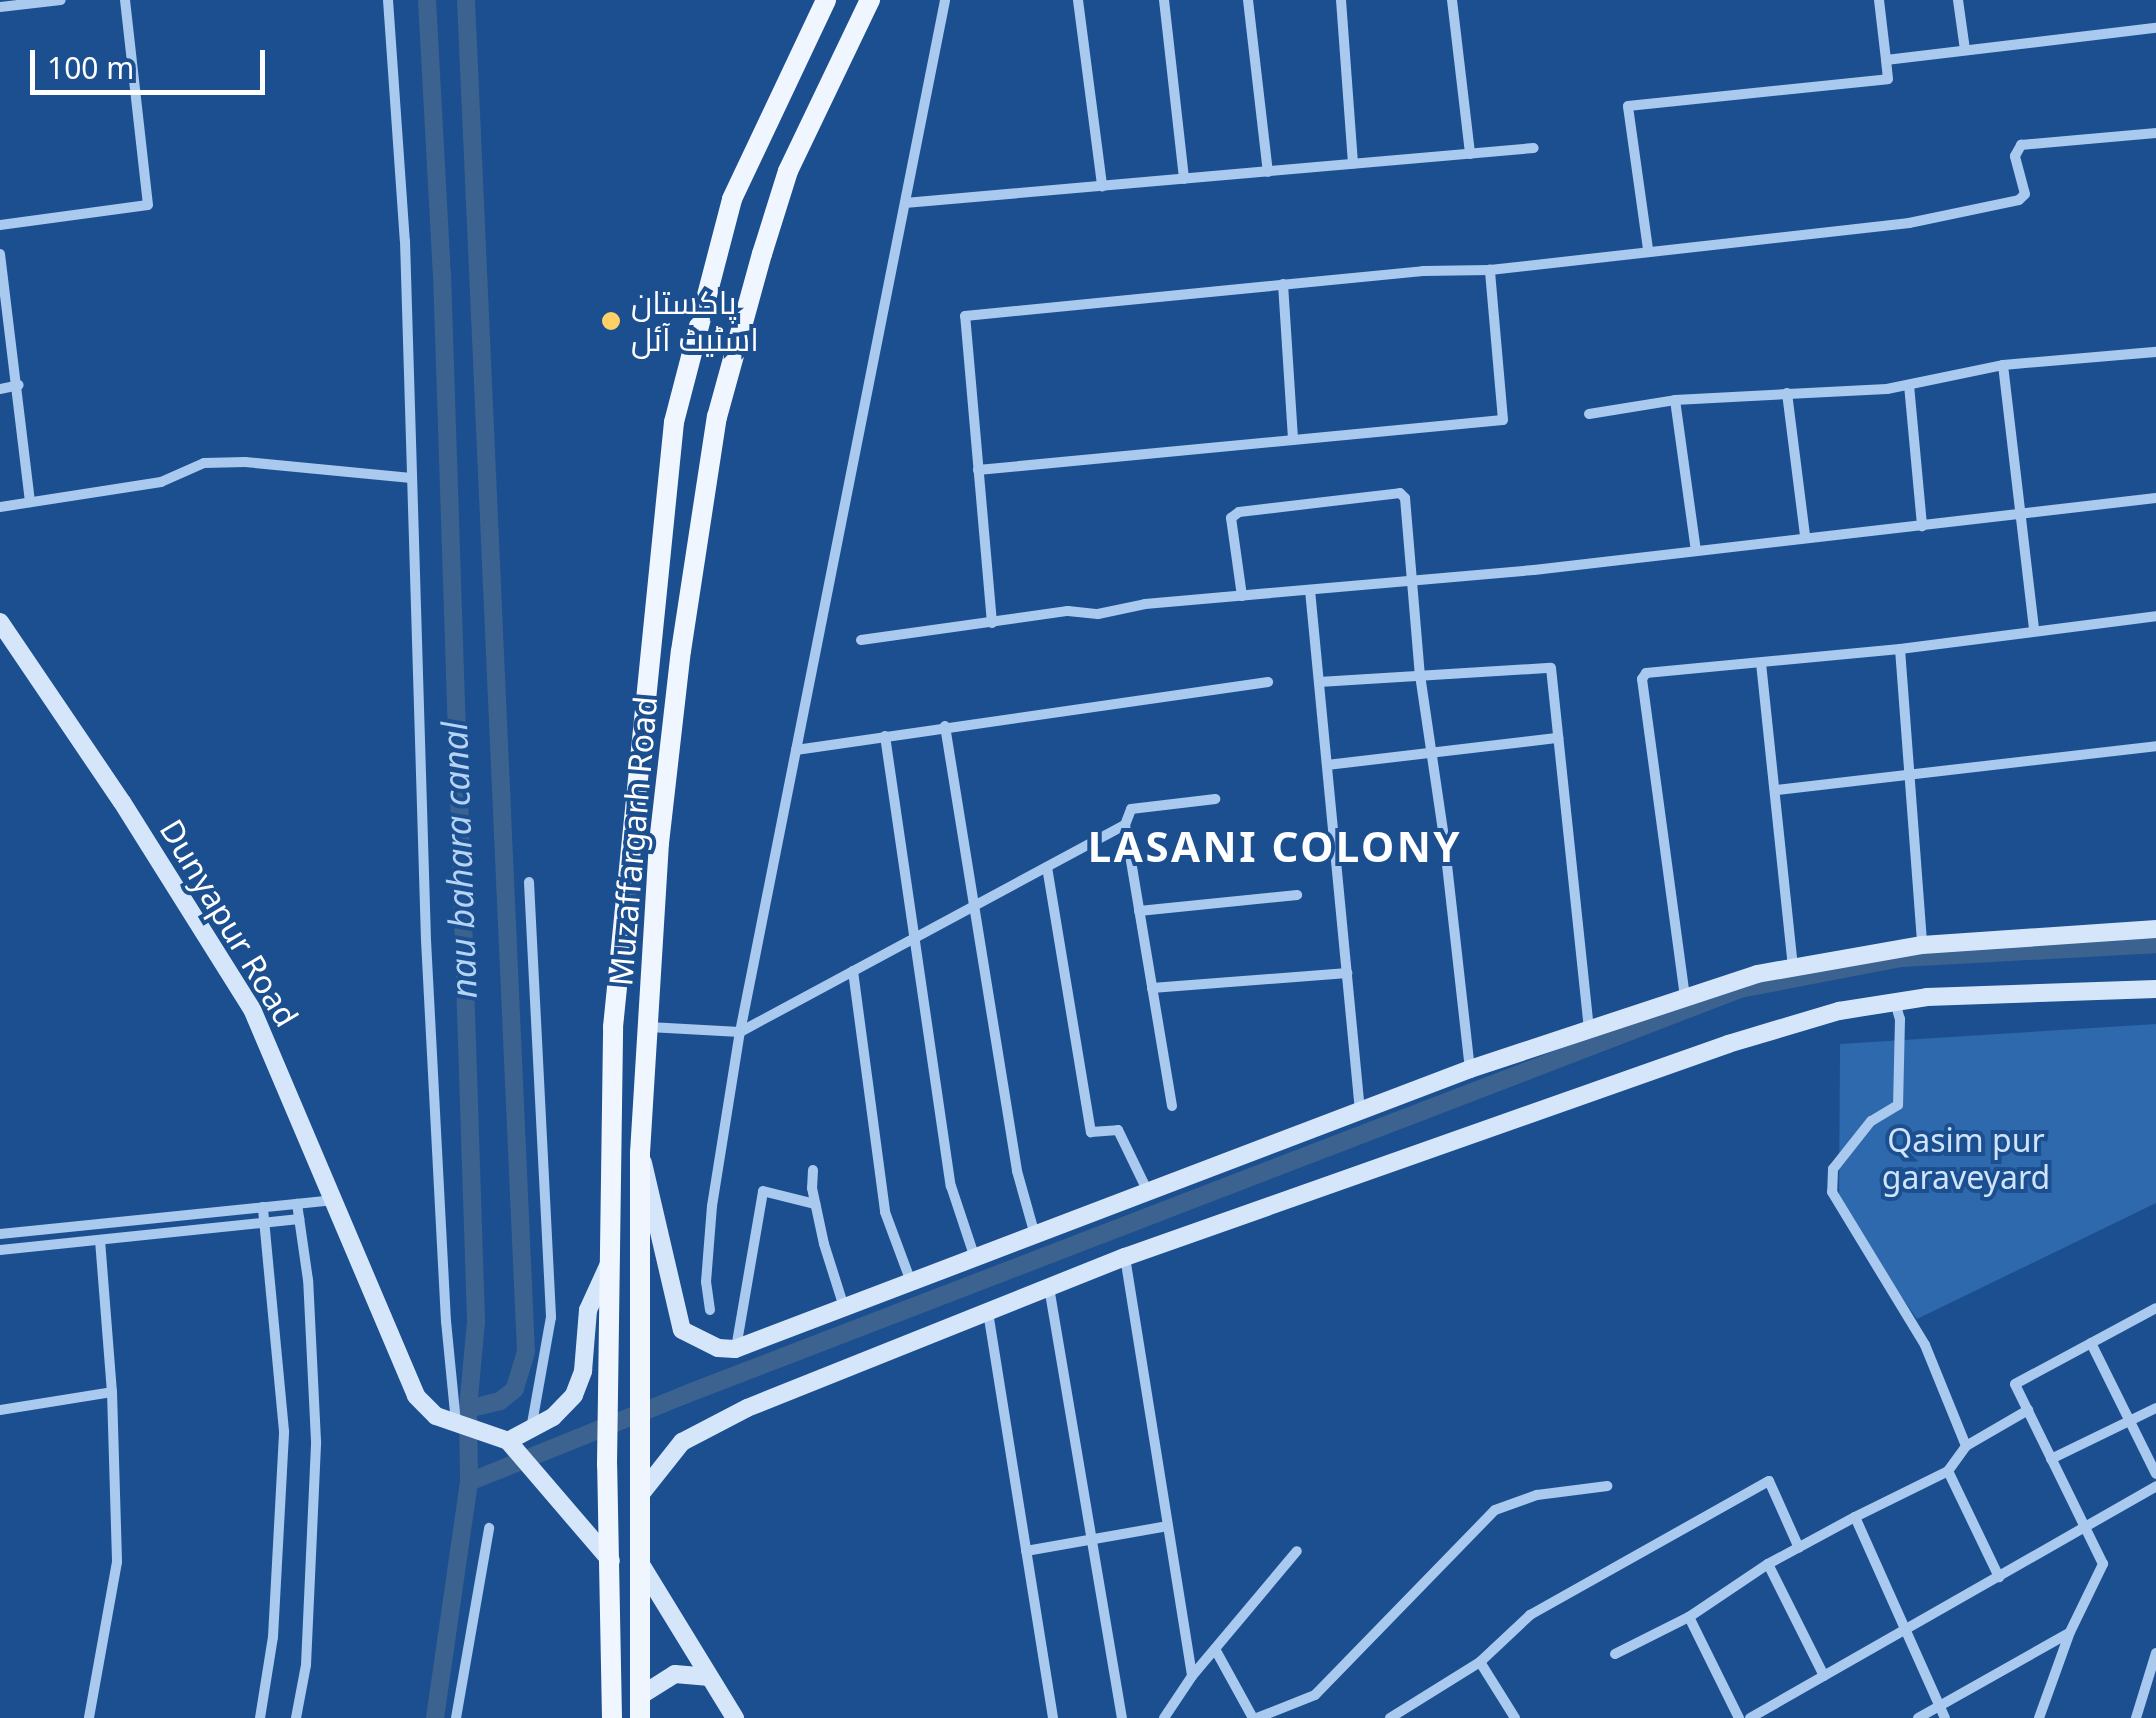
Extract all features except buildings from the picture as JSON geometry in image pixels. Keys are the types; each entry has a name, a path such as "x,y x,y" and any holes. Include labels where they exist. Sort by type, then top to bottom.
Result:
{"main road":[{"name":"Muzaffargarh Road","path":"612,1718 607,1465 613,1028 674,422 714,254 732,200 826,0"},
{"name":"Muzaffargarh Road","path":"640,1718 640,1153 646,1026 668,767 697,534 717,417 788,171 870,0"},
{"name":"Dunyapur Road","path":"0,622 122,802 252,1009 416,1396 436,1416 507,1443"},
{"path":"637,764 668,767"},
{"path":"640,1153 682,1330 718,1348 736,1349 1470,1069 1685,996 1793,967 1922,946 2156,928"},
{"path":"640,1495 682,1442 747,1408 1125,1258 1728,1044 1839,1010 1895,1002 2156,989"},
{"path":"610,1261 588,1310 583,1371 574,1395 553,1416 507,1443 610,1561"},
{"path":"640,1564 735,1718"},
{"path":"640,1696 675,1674 707,1677"}],"street":[{"path":"0,6 61,0"},
{"path":"0,225 148,205 125,0"},
{"path":"388,0 405,241 426,940 446,1320 456,1424"},
{"path":"710,1310 706,1282 712,1206 740,1032 945,0"},
{"path":"1078,0 1102,186"},
{"path":"1164,0 1184,178"},
{"path":"1248,0 1268,172"},
{"path":"1341,0 1353,164"},
{"path":"1452,0 1470,154"},
{"path":"1648,249 1628,106 1888,79 1880,0"},
{"path":"1958,0 1965,50"},
{"path":"1886,60 2156,28"},
{"path":"992,623 965,316 1424,270 1490,270 1648,249 1909,223 2019,200 2025,194 2015,156 2021,145 2156,133"},
{"path":"905,203 1534,148"},
{"path":"0,254 19,385 30,502"},
{"path":"978,470 1503,420 1490,270"},
{"path":"1283,284 1293,440"},
{"path":"1589,414 1675,400 1909,386 2003,365 2156,352"},
{"path":"2003,365 2034,629"},
{"path":"0,389 19,385"},
{"path":"1909,386 1922,526"},
{"path":"1787,393 1804,536"},
{"path":"1675,400 1696,551"},
{"path":"0,507 161,482 204,463 245,462 411,478"},
{"path":"1242,596 1231,518 1240,512 1400,493 1404,498 1420,675 1470,1069"},
{"path":"861,640 1068,611 1098,614 2156,498"},
{"path":"1310,590 1360,1111"},
{"path":"1685,996 1642,679 1646,674 1900,649 2156,616"},
{"path":"1900,649 1922,946"},
{"path":"1761,663 1793,967"},
{"path":"1319,682 1551,668 1589,1029"},
{"path":"796,750 1268,682"},
{"path":"945,726 1017,1171 1035,1234"},
{"path":"885,736 951,1186 975,1258"},
{"path":"1327,765 1558,738"},
{"path":"1777,790 2156,746"},
{"path":"1172,1106 1125,825 1132,810 1216,800"},
{"path":"646,1026 740,1032 1125,825"},
{"path":"1047,866 1090,1132 1118,1130 1148,1192"},
{"path":"529,882 551,1317 530,1430"},
{"path":"1140,911 1297,895"},
{"path":"853,972 885,1212 911,1282"},
{"path":"1152,988 1347,972"},
{"path":"1895,1002 1900,1020 1898,1104 1871,1120 1833,1169 1832,1192 1925,1344 1966,1446"},
{"path":"813,1170 816,1204 844,1308"},
{"path":"736,1349 763,1191 816,1204"},
{"path":"0,1234 332,1200"},
{"path":"296,1718 306,1665 316,1441 308,1280 297,1204"},
{"path":"260,1718 273,1637 284,1431 263,1208"},
{"path":"0,1250 300,1220"},
{"path":"89,1718 117,1562 112,1392 100,1240"},
{"path":"1125,1258 1192,1676"},
{"path":"1049,1288 1122,1718"},
{"path":"2038,1718 2070,1632 2103,1564 2015,1384 2156,1308"},
{"path":"988,1312 1053,1718"},
{"path":"2092,1343 2156,1474"},
{"path":"0,1410 112,1392"},
{"path":"2051,1458 2156,1408"},
{"path":"1615,1654 1688,1617 1768,1564 1948,1471 1966,1446 2028,1410"},
{"path":"1948,1471 1999,1577"},
{"path":"1397,1716 1480,1662 1530,1615 1769,1481 1799,1548"},
{"path":"1215,1649 1255,1718 1315,1695 1496,1510 1538,1496 1607,1486"},
{"path":"1750,1718 2156,1486"},
{"path":"1855,1517 1946,1718"},
{"path":"1026,1551 1168,1526"},
{"path":"456,1718 490,1528"},
{"path":"1164,1718 1192,1676 1297,1551"},
{"path":"1768,1564 1824,1676"},
{"path":"1688,1617 1739,1718"},
{"path":"1918,1718 2070,1632"},
{"path":"2136,1718 2156,1656"},
{"path":"1480,1662 1515,1718"}],"green space":[{"name":"Qasim pur garaveyard","path":"2156,1024 2156,1203 1917,1319 1839,1208 1840,1044"}],"waterway":[{"name":"nau bahara canal","path":"427,0 442,273 476,1322 468,1409 469,1482 435,1718"},
{"path":"466,0 526,1352 515,1389 500,1401 468,1409"},
{"path":"469,1482 697,1390 1740,989 1901,958 2156,944"}],"place":[{"name":"پاکستان اسٹیٹ آئل","path":"611,321"}],"district":[{"name":"LASANI COLONY","path":"1275,846"}]}
